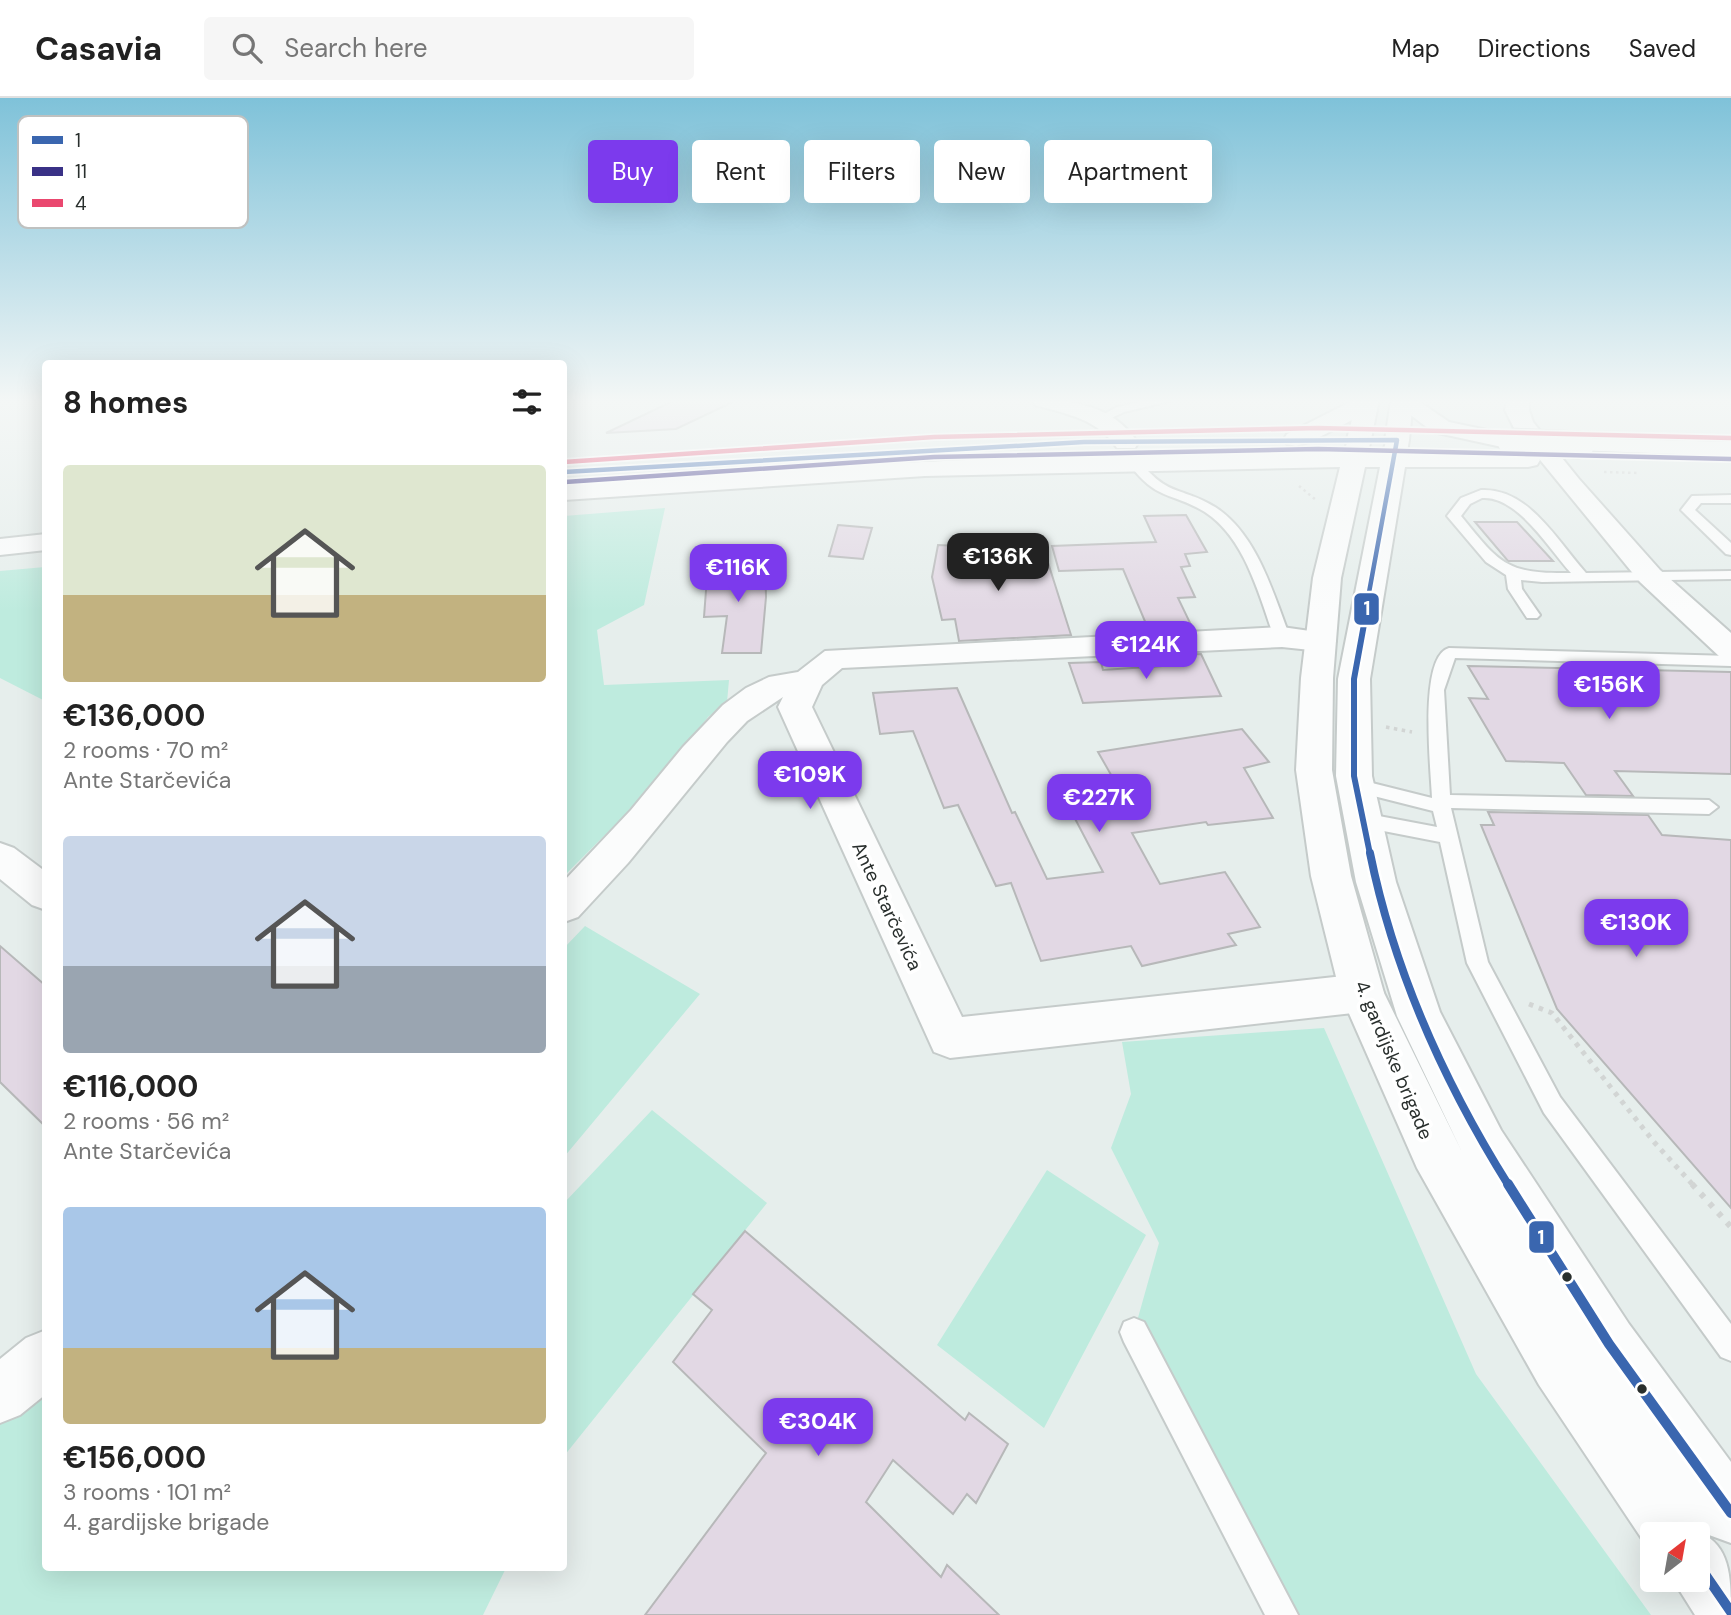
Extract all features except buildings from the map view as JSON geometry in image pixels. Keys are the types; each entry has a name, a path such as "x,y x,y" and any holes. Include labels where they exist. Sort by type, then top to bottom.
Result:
{"main road":[{"path":"567,492 681,481 868,471"},
{"path":"1278,471 1316,487 1340,515"},
{"name":"4. gardijske brigade","path":"1351,471 1327,578 1301,639 1314,770 1331,876 1362,993 1434,1151 1559,1365 1667,1522"},
{"name":"4. gardijske brigade","path":"1391,471 1354,679 1359,803 1376,882 1419,1016 1484,1146 1609,1344 1731,1513"},
{"path":"1380,533 1396,522 1405,495 1430,476 1447,471"},
{"path":"1562,471 1650,576 1731,650"},
{"path":"0,526 42,522"},
{"path":"0,547 42,542"},
{"path":"567,903 646,819 734,712 769,691 796,681 806,681 820,665 846,657 1301,639"},
{"name":"Ante Starčevića","path":"806,681 795,707 950,1038 1362,993"},
{"path":"0,858 42,891"},
{"path":"0,1395 42,1360"},
{"path":"1710,1581 1731,1612"}],"lane":[{"path":"1144,471 1157,489 1206,507 1222,518 1301,639"},
{"path":"1582,577 1516,502 1497,493 1481,493 1466,498 1454,516 1497,565 1513,576 1582,577 1731,575"},
{"path":"1731,499 1697,499 1688,510 1731,551"},
{"path":"1513,576 1515,589 1532,615"},
{"path":"1731,661 1449,653 1436,690 1441,804 1476,954 1552,1105 1731,1347"},
{"path":"1359,803 1709,807"},
{"path":"1359,803 1450,837"},
{"path":"1133,1332 1282,1615"}],"path":[{"path":"1496,997 1525,1002 1552,1013 1654,1142 1731,1227"}],"green space":[{"path":"665,508 644,605 597,630 604,685 729,680 727,702 708,717 668,772 567,873 567,516"},
{"path":"42,567 42,699 0,678 0,571"},
{"path":"585,926 700,994 567,1153 567,945"},
{"path":"1324,1028 1476,1374 1651,1615 1282,1615 1134,1332 1159,1243 1111,1148 1131,1094 1122,1042"},
{"path":"652,1110 767,1203 567,1452 567,1200"},
{"path":"1047,1170 1146,1235 1044,1428 937,1345"},
{"path":"42,1360 42,1571 505,1571 483,1615 0,1615 0,1395"}],"transit line":[{"name":"1","path":"567,472 583,471"},
{"name":"11","path":"567,482 730,471"},
{"name":"1","path":"1391,471 1354,679 1354,776 1376,882 1419,1016 1484,1146 1609,1344 1731,1513"},
{"name":"1","path":"1710,1581 1731,1612"}]}
